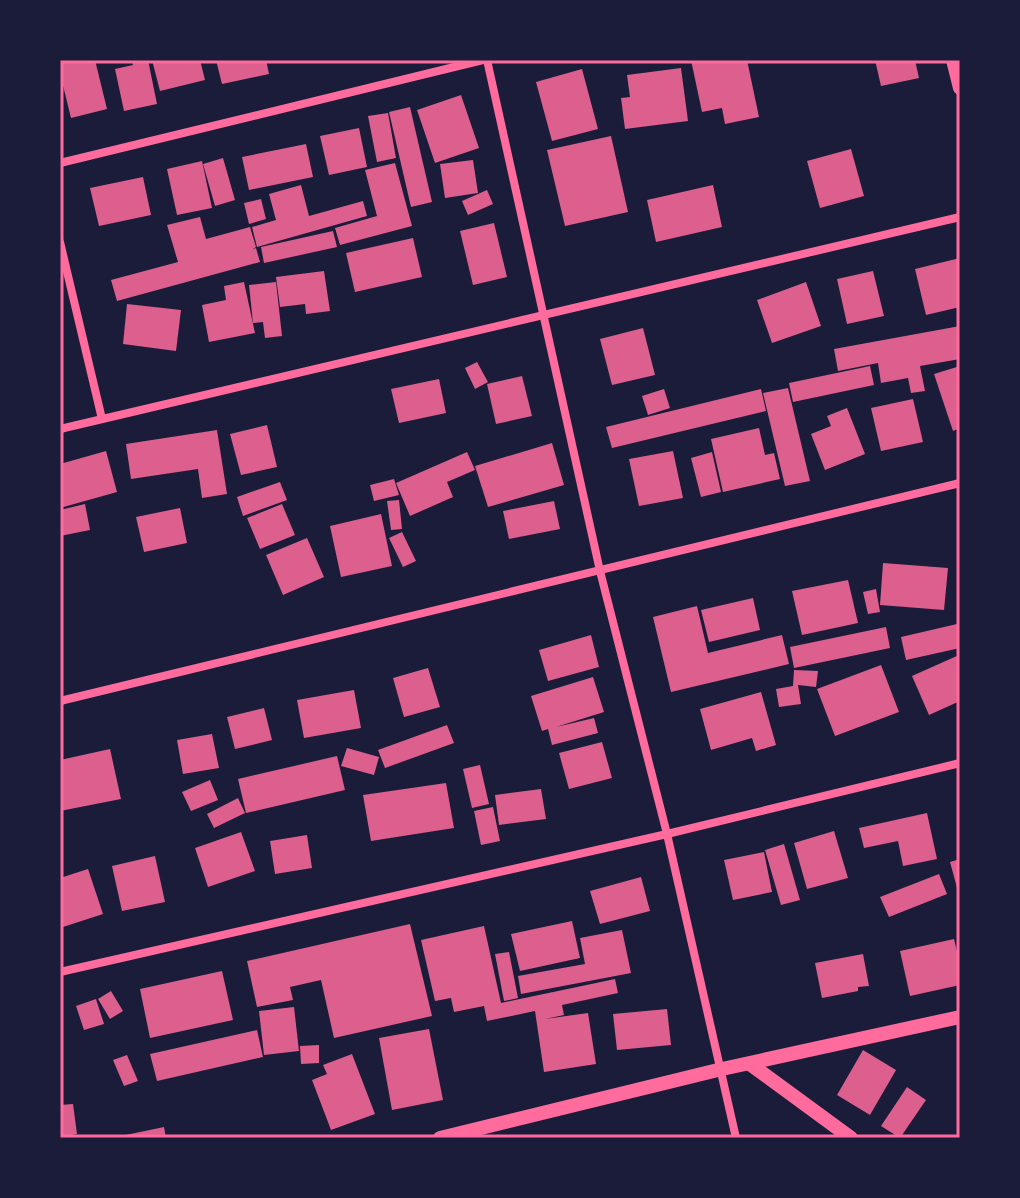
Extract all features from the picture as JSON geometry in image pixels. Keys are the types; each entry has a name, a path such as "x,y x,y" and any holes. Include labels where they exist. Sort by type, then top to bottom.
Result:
{"street":[{"path":"60,163 485,60 600,571 667,834 736,1138"},
{"path":"953,60 960,88"},
{"path":"60,429 960,217"},
{"path":"60,242 102,419"},
{"path":"60,701 960,483"},
{"path":"60,972 667,834 960,763"},
{"path":"440,1138 722,1069 960,1017"},
{"path":"750,1064 851,1138"}],"building":[{"path":"60,60 95,60 107,109 71,118 60,73"},
{"path":"132,60 148,60 157,104 124,111 115,69 133,65"},
{"path":"152,60 200,60 205,80 160,91"},
{"path":"216,60 266,60 269,74 222,84"},
{"path":"691,60 747,60 759,117 725,124 722,108 702,112"},
{"path":"875,60 915,60 919,78 881,86"},
{"path":"681,68 688,121 625,129 621,98 630,97 627,75"},
{"path":"582,69 598,129 552,141 536,82"},
{"path":"461,95 479,148 435,163 417,110"},
{"path":"410,107 432,202 411,207 389,112"},
{"path":"388,113 396,158 377,162 368,116"},
{"path":"359,128 367,167 329,175 320,136"},
{"path":"611,136 628,212 565,226 547,150"},
{"path":"306,144 313,177 249,190 242,157"},
{"path":"851,149 864,196 820,208 807,161"},
{"path":"223,158 235,200 215,206 203,164"},
{"path":"473,160 478,193 445,198 440,164"},
{"path":"202,161 212,208 177,215 167,169"},
{"path":"395,163 412,226 340,245 335,228 377,216 365,170"},
{"path":"143,177 151,215 99,226 90,188"},
{"path":"301,185 309,216 363,201 367,216 257,247 252,227 276,220 269,194"},
{"path":"713,185 722,227 656,242 647,200"},
{"path":"487,190 493,204 468,215 462,201"},
{"path":"261,199 266,219 249,224 244,203"},
{"path":"200,217 206,239 250,227 256,247 253,249 256,248 260,262 117,301 111,280 178,262 167,225"},
{"path":"494,223 507,277 473,285 460,231"},
{"path":"333,231 337,247 264,263 261,247"},
{"path":"413,238 422,277 355,292 346,253"},
{"path":"960,258 960,307 926,315 915,269"},
{"path":"324,271 330,311 306,314 305,304 280,307 276,277"},
{"path":"873,271 884,316 847,324 837,279"},
{"path":"244,282 255,333 209,342 202,305 226,300 224,286"},
{"path":"276,282 282,336 265,338 263,322 253,323 249,285"},
{"path":"806,282 821,326 772,343 757,300"},
{"path":"127,304 181,310 176,351 123,344"},
{"path":"960,326 960,359 920,366 925,391 911,393 908,378 881,383 878,363 838,371 834,349"},
{"path":"643,328 655,375 612,385 600,339"},
{"path":"477,362 488,382 475,389 465,368"},
{"path":"870,366 874,385 793,402 789,383"},
{"path":"960,366 960,428 953,431 934,374"},
{"path":"522,376 532,416 496,424 487,384"},
{"path":"439,379 446,413 399,423 391,389"},
{"path":"788,388 810,481 785,486 763,393"},
{"path":"664,389 670,408 648,415 642,396"},
{"path":"761,389 766,411 612,448 606,427"},
{"path":"913,399 923,442 881,451 871,408"},
{"path":"847,408 865,454 825,470 811,434 831,426 827,416"},
{"path":"267,425 277,467 241,475 230,434"},
{"path":"759,428 765,455 774,453 780,479 723,492 711,439"},
{"path":"217,430 227,494 202,498 198,469 131,479 126,444"},
{"path":"552,443 564,485 488,507 475,466"},
{"path":"106,451 117,492 60,508 60,464"},
{"path":"673,451 683,498 639,506 629,459"},
{"path":"467,452 475,470 447,482 453,497 410,516 396,483"},
{"path":"712,452 721,492 701,497 691,458"},
{"path":"394,479 399,495 374,501 370,485"},
{"path":"280,482 287,500 243,516 237,497"},
{"path":"399,500 402,529 391,530 387,501"},
{"path":"554,501 560,529 509,539 503,511"},
{"path":"85,504 90,530 60,536 60,510"},
{"path":"282,504 295,535 260,549 247,518"},
{"path":"180,508 187,543 144,552 136,517"},
{"path":"381,514 392,566 341,577 330,526"},
{"path":"402,532 416,561 403,567 389,538"},
{"path":"307,538 324,577 283,595 266,555"},
{"path":"883,563 948,568 944,610 880,605"},
{"path":"848,580 858,623 802,635 792,591"},
{"path":"876,589 880,612 868,614 863,592"},
{"path":"753,598 760,630 709,642 701,610"},
{"path":"697,606 708,653 782,635 789,664 671,692 653,617"},
{"path":"957,624 960,648 906,660 901,637"},
{"path":"886,627 890,648 794,668 790,647"},
{"path":"591,635 599,667 548,681 539,650"},
{"path":"959,655 960,701 929,715 912,676"},
{"path":"881,665 899,712 835,736 817,689"},
{"path":"428,668 440,707 404,717 393,678"},
{"path":"794,670 818,671 816,687 798,685 801,704 779,707 776,689 793,686"},
{"path":"593,677 604,712 556,727 594,718 598,733 552,745 548,729 542,731 531,696"},
{"path":"354,690 361,728 304,738 297,700"},
{"path":"761,692 776,745 756,751 752,738 711,750 700,709"},
{"path":"264,708 272,740 235,749 227,717"},
{"path":"447,725 454,743 385,768 378,750"},
{"path":"212,734 219,768 183,774 177,740"},
{"path":"602,742 612,778 569,789 559,753"},
{"path":"347,748 379,757 374,775 341,766"},
{"path":"110,749 121,799 60,811 60,760"},
{"path":"337,756 345,790 246,813 238,779"},
{"path":"480,765 489,804 472,808 463,769"},
{"path":"210,780 218,800 191,811 182,792"},
{"path":"446,783 454,828 371,841 363,795"},
{"path":"541,789 546,819 499,825 495,795"},
{"path":"238,798 245,813 214,828 207,814"},
{"path":"493,807 500,841 481,845 474,811"},
{"path":"927,813 937,859 903,866 898,841 864,848 859,828"},
{"path":"834,831 848,878 807,889 794,843"},
{"path":"241,832 255,871 208,887 195,848"},
{"path":"307,835 312,868 275,874 270,841"},
{"path":"784,844 800,900 781,905 765,850"},
{"path":"764,852 772,892 733,900 724,860"},
{"path":"155,856 165,902 122,911 112,866"},
{"path":"960,859 960,895 959,895 950,862"},
{"path":"88,869 103,914 60,928 60,878"},
{"path":"939,874 947,894 889,917 880,897"},
{"path":"641,877 650,911 600,924 590,891"},
{"path":"572,921 580,958 520,971 511,934"},
{"path":"410,924 432,1016 334,1038 321,980 290,987 293,1000 257,1007 247,961"},
{"path":"484,926 501,1003 615,979 618,993 562,1005 564,1015 545,1019 588,1013 596,1064 544,1072 535,1011 487,1021 484,1006 454,1012 451,998 435,1001 421,940"},
{"path":"622,930 631,973 521,994 518,976 585,964 580,938"},
{"path":"954,939 960,964 960,985 910,996 900,951"},
{"path":"509,952 518,998 504,1001 495,954"},
{"path":"863,954 869,986 822,998 815,963"},
{"path":"222,971 233,1020 150,1038 140,989"},
{"path":"111,991 123,1011 110,1019 98,999"},
{"path":"96,999 104,1024 84,1030 76,1006"},
{"path":"294,1007 299,1051 264,1055 259,1011"},
{"path":"667,1009 671,1045 617,1050 613,1014"},
{"path":"429,1029 443,1100 392,1110 379,1038"},
{"path":"257,1030 263,1057 157,1081 150,1054"},
{"path":"319,1045 319,1063 301,1064 300,1046"},
{"path":"863,1050 896,1070 870,1115 837,1095"},
{"path":"352,1054 375,1114 331,1130 312,1080 327,1074 323,1065"},
{"path":"127,1055 138,1081 124,1086 113,1060"},
{"path":"907,1087 926,1100 900,1138 881,1126"},
{"path":"73,1104 77,1134 60,1137 60,1105"},
{"path":"164,1127 166,1138 116,1138 116,1137"}]}
